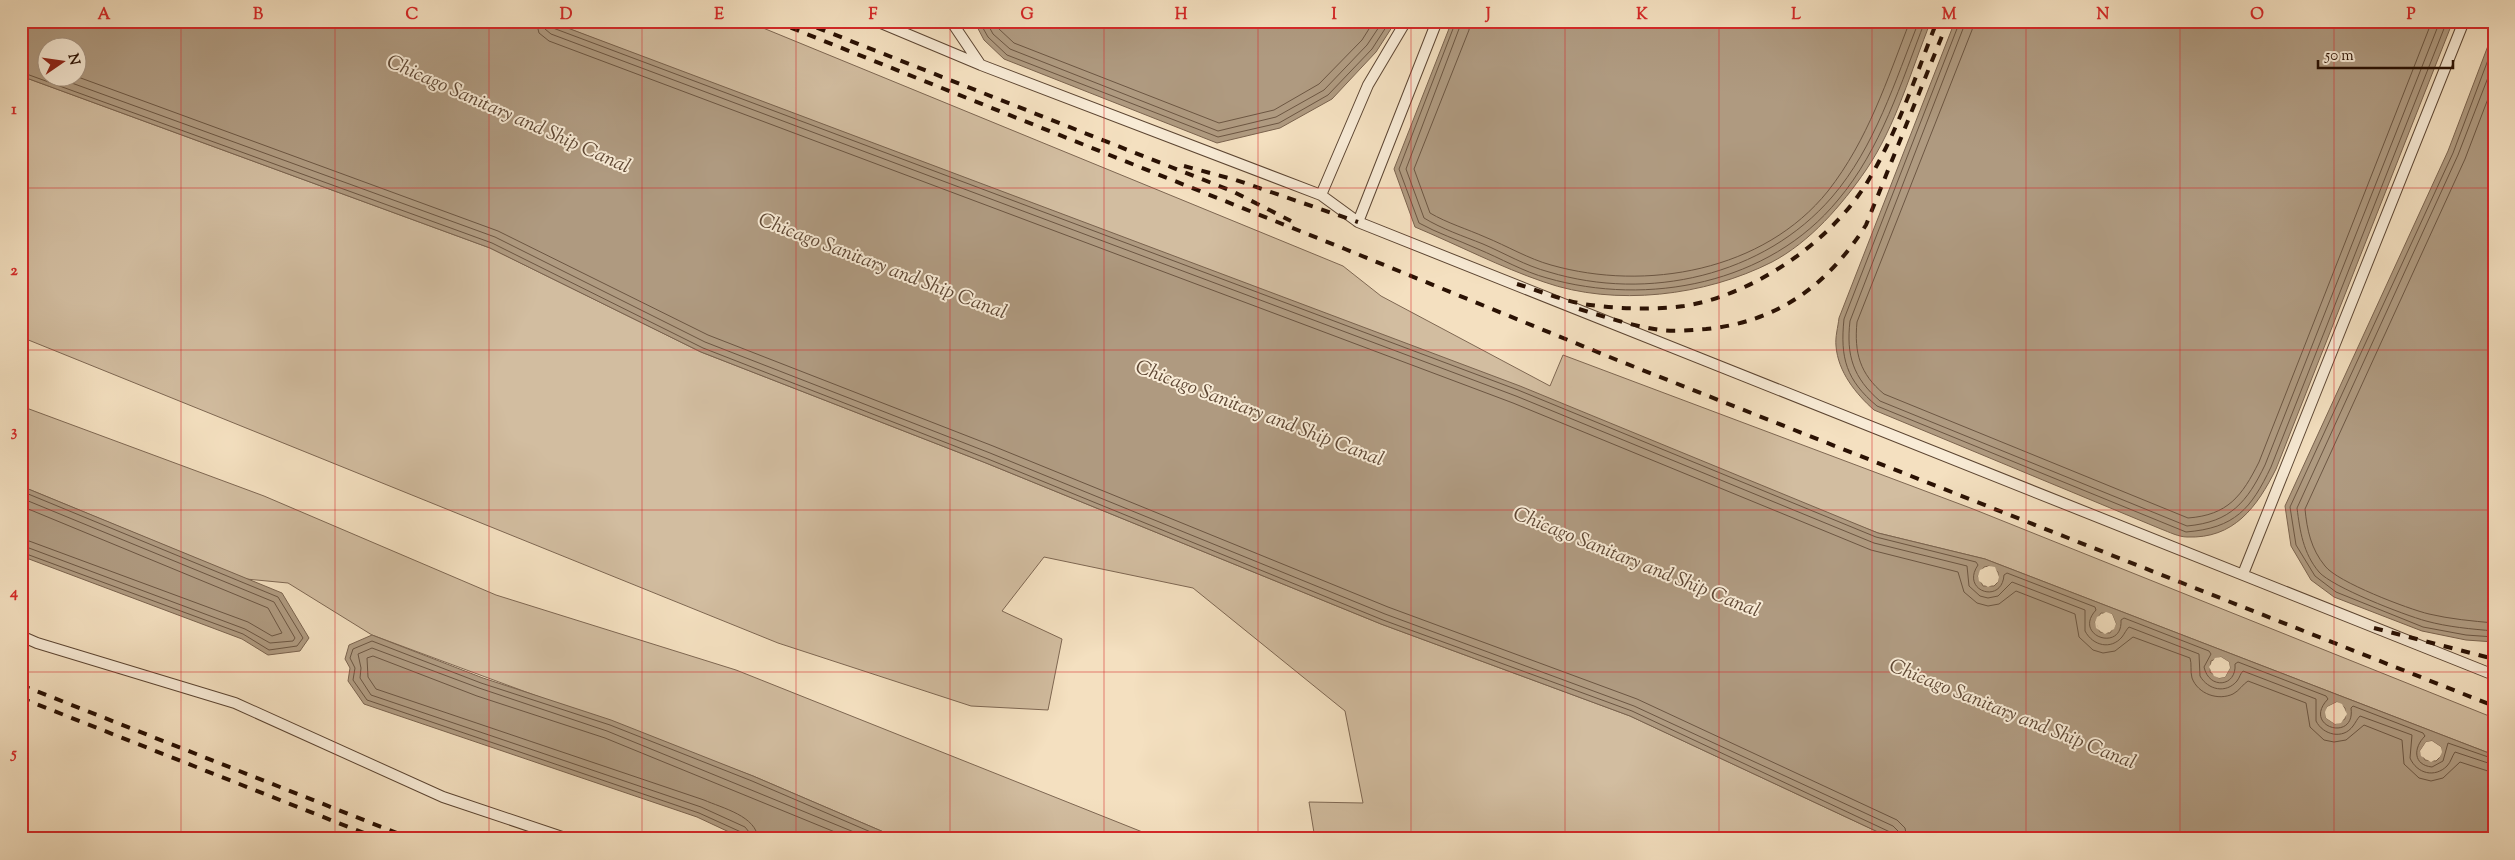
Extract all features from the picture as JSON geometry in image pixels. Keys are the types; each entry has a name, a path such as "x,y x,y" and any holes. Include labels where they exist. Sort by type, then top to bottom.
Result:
{"lane":[{"path":"876,21 981,65 1321,196 1358,222 2494,675"},
{"path":"951,21 981,65"},
{"path":"1321,196 1368,85 1406,21"},
{"path":"1358,222 1437,21"},
{"path":"2243,574 2464,21"},
{"path":"21,636 37,643 235,703 443,797 568,839"}],"shaded area":[{"path":"549,21 746,21 1343,266 1381,296 1550,386 1563,355 1973,509 2494,718 2494,755 1985,559 1878,533"},
{"path":"21,76 38,82 38,88 54,88 490,248 701,352 986,463 1381,624 1630,716 1893,839 1315,839 1309,802 1363,803 1345,711 1193,588 1044,557 1002,611 1062,639 1048,710 971,706 778,643 21,337"},
{"path":"21,406 264,496 496,595 736,670 1160,839 900,839 753,776 372,635 288,583 246,579 21,486"}],"water":[{"name":"Chicago Sanitary and Ship Canal","path":"21,21 549,21 1520,386 1878,533 1985,559 2494,755 2494,839 1893,839 1630,716 1381,624 986,463 701,352 490,248 54,88 88,88 88,38 38,38 38,82 21,76","holes":["1989,566 1998,572 1998,582 1994,586 1983,586 1978,576 1984,567","2101,613 2112,614 2116,624 2110,633 2100,632 2095,622","2221,657 2229,662 2230,668 2225,677 2219,678 2210,672 2211,661","2337,702 2345,708 2345,719 2335,724 2326,718 2327,707","2432,741 2441,747 2440,757 2436,761 2425,760 2420,751 2426,742"]},
{"path":"974,21 1396,21 1376,52 1332,99 1280,128 1217,143 1004,59 984,40"},
{"path":"1452,21 1931,21 1902,97 1877,153 1847,196 1812,233 1786,254 1746,274 1689,290 1630,296 1571,290 1544,282 1495,263 1415,227 1394,169"},
{"path":"1955,21 2453,21 2276,469 2252,508 2242,518 2218,533 2184,537 2171,533 1874,410 1855,390 1844,373 1837,356 1836,346 1839,318"},
{"path":"2494,30 2494,642 2466,640 2422,631 2334,597 2311,580 2291,546 2285,506 2448,151"},
{"path":"21,486 282,593 309,638 300,651 268,655 242,639 21,556"},
{"path":"372,635 483,678 611,720 753,776 900,839 744,839 697,817 364,704 348,681 350,668 345,659 349,645"}],"pier":[{"path":"1989,566 1995,567 1999,577 1998,582 1988,587 1979,581 1980,570","holes":["1989,568 1993,570 1997,577 1993,584 1988,585 1981,580 1982,572"]},
{"path":"2106,612 2112,614 2116,624 2114,629 2105,634 2096,628 2095,622 2097,617","holes":["2106,615 2110,616 2114,624 2112,628 2105,631 2098,627 2099,619"]},
{"path":"2221,657 2229,662 2230,668 2225,677 2219,678 2214,676 2209,667 2215,658","holes":["2220,659 2227,664 2228,668 2224,675 2215,674 2212,667 2216,660"]},
{"path":"2337,702 2342,704 2347,714 2341,723 2335,724 2326,718 2325,712 2327,707","holes":["2336,705 2340,706 2344,713 2340,720 2335,721 2329,717 2329,708"]},
{"path":"2432,741 2441,747 2440,757 2431,762 2421,756 2420,751 2426,742","holes":["2432,743 2438,748 2438,756 2431,760 2424,755 2423,751 2428,744"]}],"railway":[{"path":"774,21 1345,249 1617,360 2494,706"},
{"path":"800,21 1232,191 1291,221"},
{"path":"1517,284 1581,304 1661,308 1684,306 1711,300 1737,290 1789,262 1834,224 1853,203 1868,181 1897,123 1937,21"},
{"path":"1579,309 1629,324 1677,331 1732,325 1778,309 1799,297 1835,266 1866,225 1948,21"},
{"path":"1184,166 1236,180 1358,222"},
{"path":"2374,628 2494,659"},
{"path":"21,685 412,839"},
{"path":"21,698 379,839"}]}
